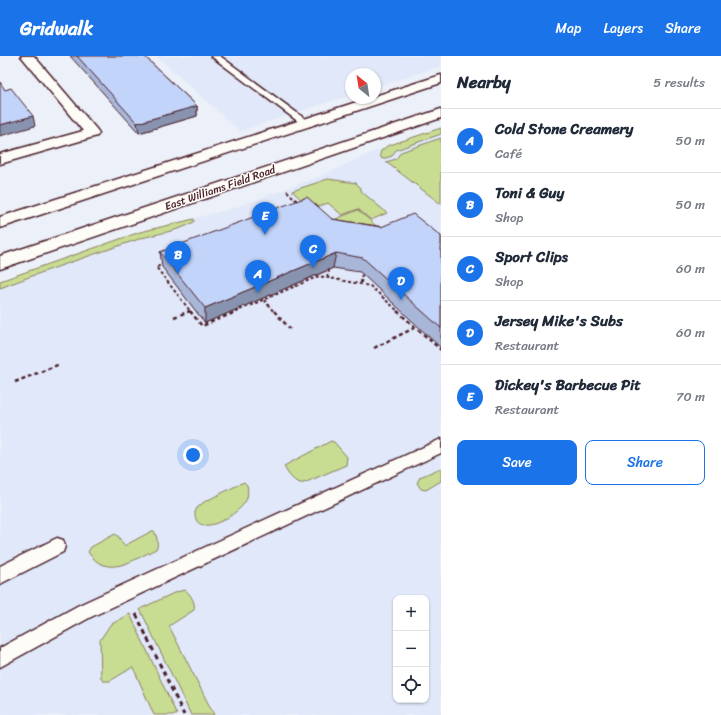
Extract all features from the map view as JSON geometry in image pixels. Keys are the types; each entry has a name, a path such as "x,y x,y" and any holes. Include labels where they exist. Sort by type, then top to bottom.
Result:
{"main road":[{"path":"0,159 92,134 27,56"},
{"path":"0,223 441,79"},
{"name":"East Williams Field Road","path":"0,263 441,113"},
{"path":"307,124 343,146"}],"lane":[{"path":"215,56 307,124"},
{"path":"0,658 85,611 441,446"},
{"path":"0,575 57,546"}],"path":[{"path":"287,191 302,205"},
{"path":"171,261 156,267 202,326 319,276 370,286 441,350"},
{"path":"327,278 331,263"},
{"path":"361,284 363,268"},
{"path":"264,300 290,329"},
{"path":"174,317 190,310"},
{"path":"374,348 416,327"},
{"path":"15,382 60,364"},
{"path":"125,592 184,715"}],"shaded area":[{"path":"156,56 441,56 441,66 381,85 381,68 345,68 345,97 240,131"},
{"path":"441,128 441,715 0,715 0,281 140,232 231,209 321,176 387,146"}],"green space":[{"path":"441,128 441,134 396,150 392,156 382,159 380,155 381,151 387,146"},
{"path":"441,138 441,204 386,162 396,159 401,152"},
{"path":"328,179 356,183 362,192 387,213 371,220 358,209 342,215 328,203 312,209 292,191"},
{"path":"358,210 383,232 326,223"},
{"path":"194,219 194,222 181,228 139,239 0,288 0,281 140,232"},
{"path":"331,441 334,442 347,457 346,465 304,483 298,482 287,472 284,466"},
{"path":"441,468 441,481 426,490 421,489 417,483 420,477"},
{"path":"244,482 247,485 247,498 237,511 219,522 210,525 202,525 197,521 195,512 204,502"},
{"path":"154,531 157,538 156,549 120,565 103,565 95,560 88,552 91,547 115,534 124,546"},
{"path":"185,590 192,599 194,610 169,626 214,715 191,715 140,609 176,592"},
{"path":"130,614 177,715 154,715 133,667 110,681 103,681 101,678 100,640 110,625"}],"building":[{"path":"77,56 144,56 197,106 137,123"},
{"path":"0,82 5,90 11,88 33,116 0,125"},
{"path":"307,197 332,219 381,227 413,214 441,236 441,328 363,258 336,253 205,308 160,252"}],"place":[{"name":"Dickey's Barbecue Pit","path":"265,235"},
{"name":"Sport Clips","path":"313,268"},
{"name":"Toni & Guy","path":"178,274"},
{"name":"Cold Stone Creamery","path":"258,293"},
{"name":"Jersey Mike's Subs","path":"401,300"}]}
